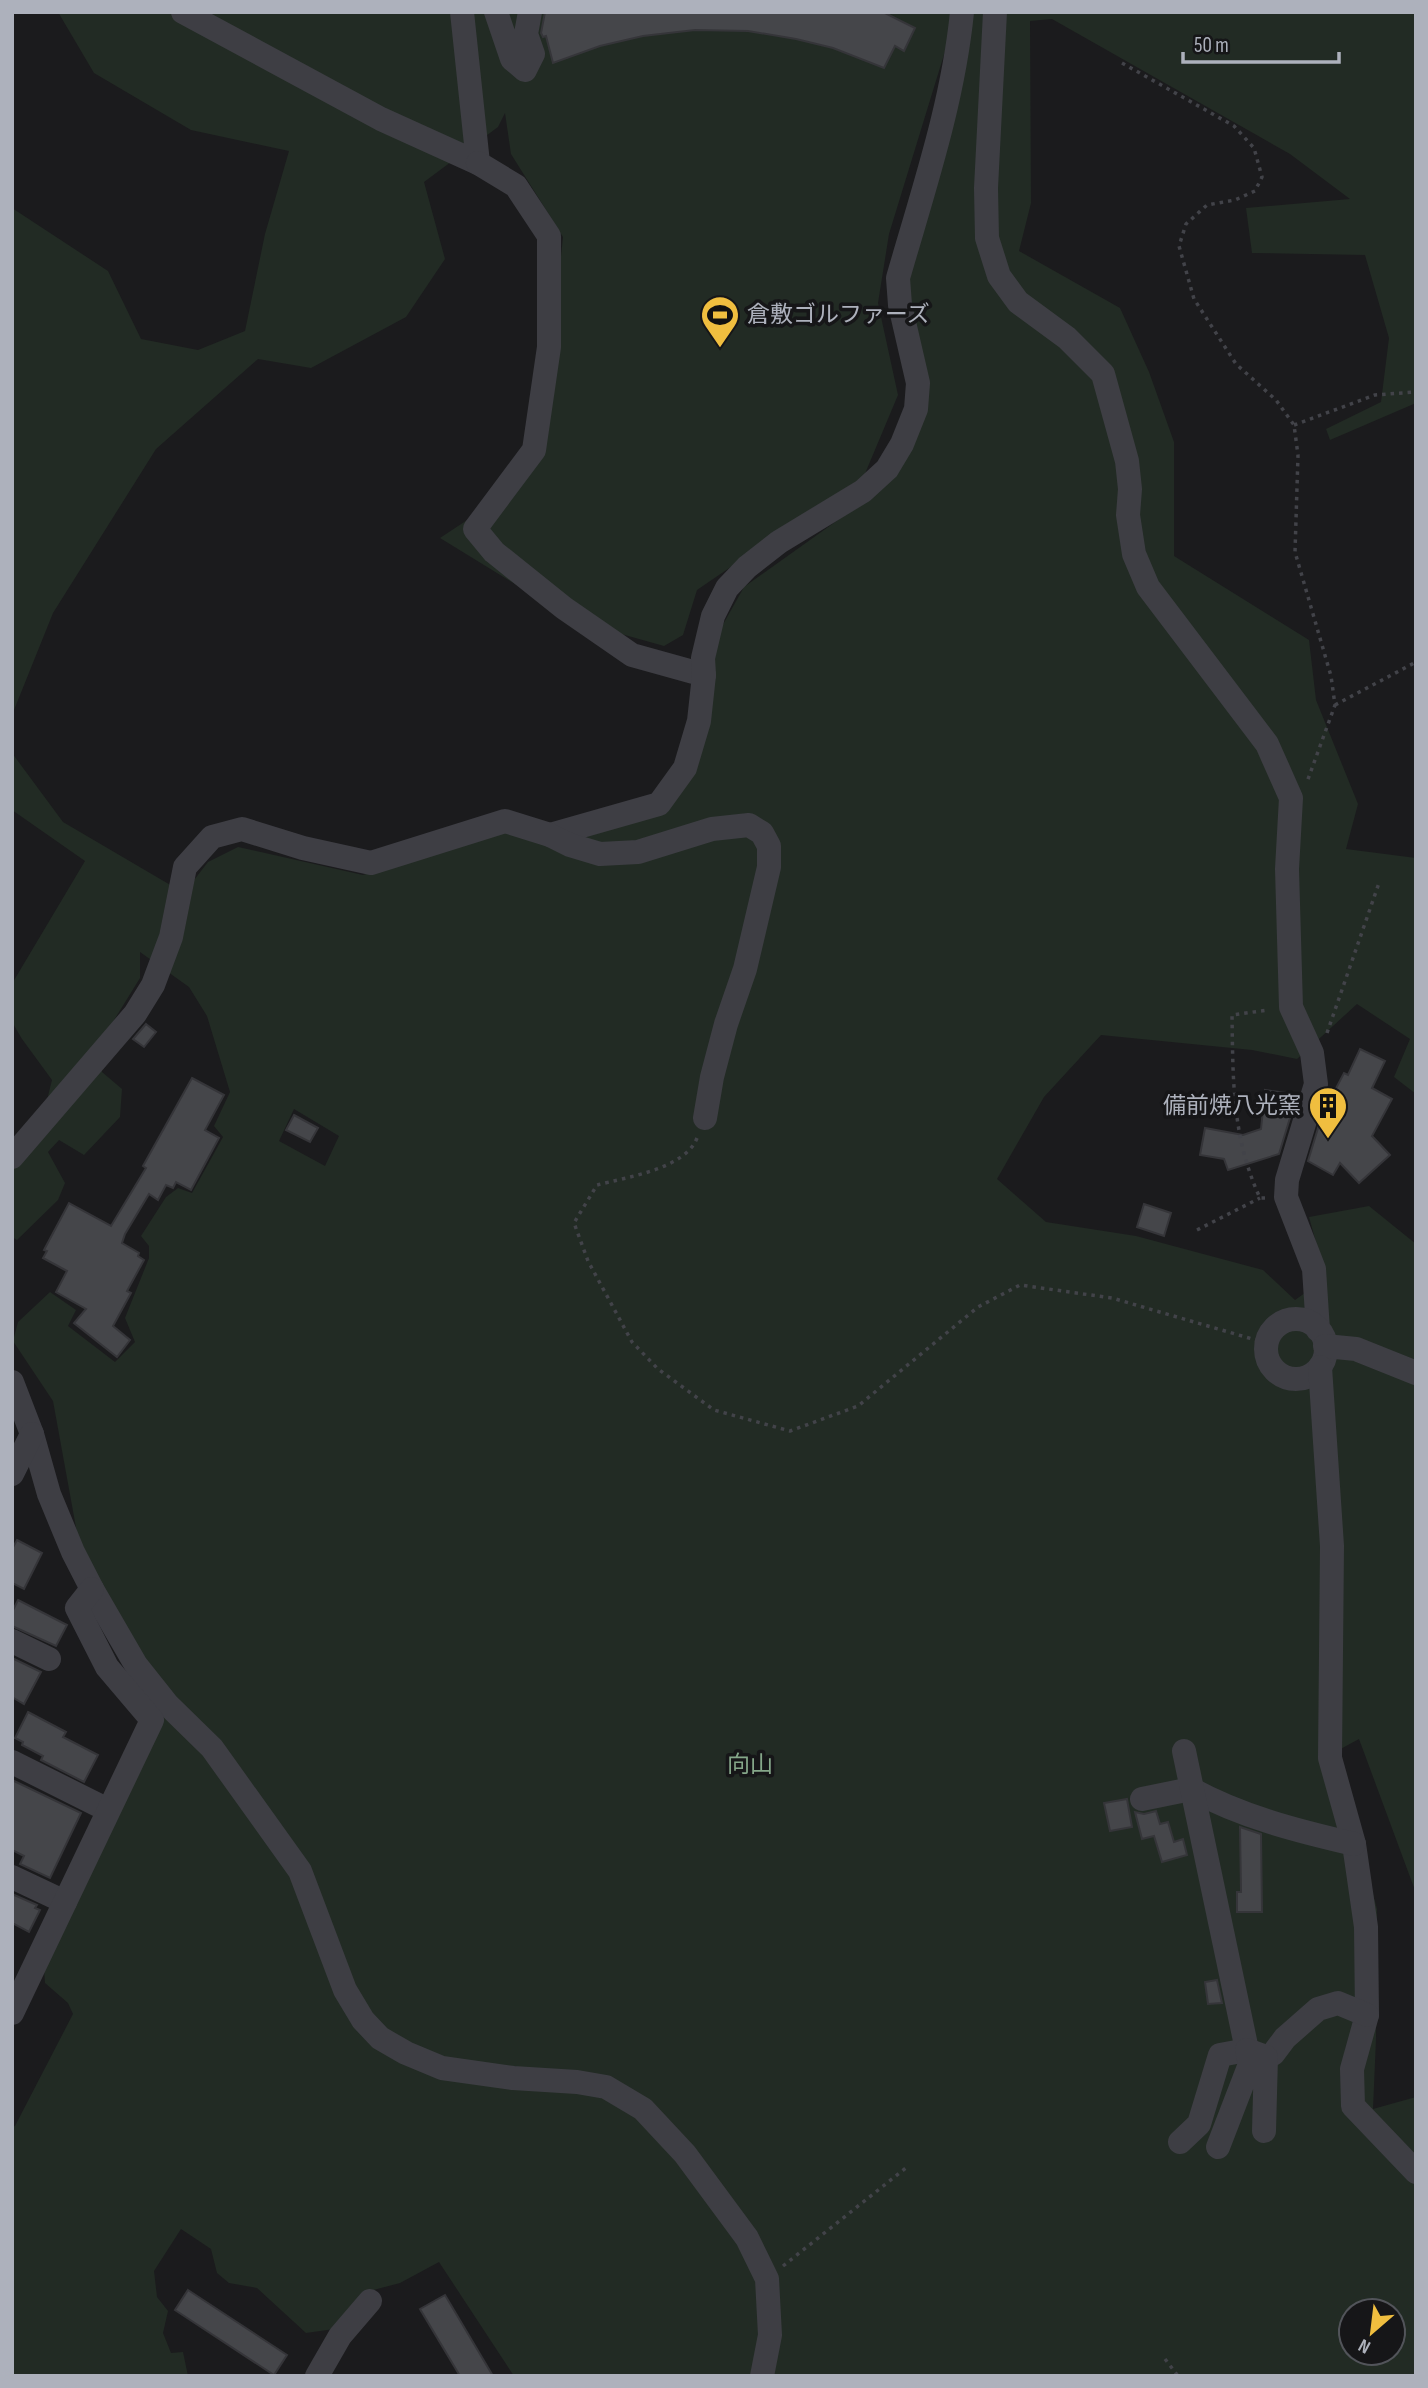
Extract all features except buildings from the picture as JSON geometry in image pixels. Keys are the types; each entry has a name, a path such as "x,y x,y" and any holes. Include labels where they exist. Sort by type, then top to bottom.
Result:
{"street":[{"path":"183,12 381,119 478,163 516,186 549,236 549,347 534,450 475,529 494,552 564,608 632,655 704,675"},
{"path":"462,12 478,163"},
{"path":"496,12 512,59 525,70 533,54 526,34 530,12"},
{"path":"550,835 659,804 685,768 699,721 703,658 713,616 727,589 747,567 779,542 863,491 887,469 902,444 915,409 918,383 900,305 898,278 944,118 959,43 962,12"},
{"path":"995,12 986,188 987,238 999,276 1018,302 1067,338 1103,374 1127,461 1130,489 1128,515 1138,565 1148,587 1267,744 1292,797 1287,869 1291,1007 1311,1054 1316,1084 1287,1180 1286,1197 1314,1269 1332,1546 1330,1758 1354,1844 1366,1927 1367,2015 1352,2069 1353,2106 1416,2172"},
{"path":"12,1157 135,1014 153,985 171,937 185,867 212,837 242,829 303,848 371,863 505,821 600,854 638,852 712,830 749,825 762,833 769,846 769,867 746,969 726,1024 712,1077 705,1118"},
{"path":"1302,1320 1321,1347 1311,1375 1300,1379 1289,1379 1278,1374 1270,1365 1266,1354 1266,1343 1270,1334 1284,1322 1302,1320"},
{"path":"1321,1347 1356,1349 1416,1373"},
{"path":"12,1382 32,1434 49,1494 92,1589 136,1665 167,1703 212,1748 300,1871 345,1990 363,2020 380,2038 405,2053 443,2068 606,2087 643,2109 685,2154 747,2238 767,2279 770,2335 762,2376"},
{"path":"12,1474 32,1434"},
{"path":"14,2006 152,1720 107,1667 77,1608 92,1589"},
{"path":"12,1641 49,1658"},
{"path":"1184,1751 1191,1789 1257,2053 1264,2131"},
{"path":"12,1762 108,1810"},
{"path":"1142,1799 1191,1789 1231,1809 1302,1832 1354,1844"},
{"path":"12,1877 65,1902"},
{"path":"1180,2142 1199,2124 1220,2055 1273,2054 1285,2038 1318,2009 1338,2003 1367,2015"},
{"path":"1218,2147 1250,2064 1257,2053"},
{"path":"317,2376 340,2336 370,2301"}],"path":[{"path":"1122,63 1234,126 1254,148 1262,177 1255,191 1235,200 1207,205 1186,224 1179,246 1194,299 1236,364 1276,400 1294,425 1298,455 1295,552 1331,676 1335,705 1303,792 1292,797"},
{"path":"1294,425 1375,395 1416,393"},
{"path":"1335,705 1416,662"},
{"path":"1311,1054 1323,1045 1379,883"},
{"path":"1260,1198 1247,1170 1234,1109 1232,1014 1291,1007"},
{"path":"705,1118 694,1146 674,1163 597,1185 574,1223 588,1261 632,1342 658,1369 714,1410 790,1431 858,1406 978,1307 1020,1285 1112,1298 1266,1343"},
{"path":"1197,1230 1260,1198 1286,1197"},
{"path":"767,2279 907,2167"},
{"path":"1165,2358 1178,2376"}],"green space":[{"name":"倉敷ゴルファーズ","path":"58,12 954,12 954,22 889,234 878,303 898,395 864,476 697,590 683,635 664,646 575,621 440,538 514,489 540,456 563,237 511,154 505,113 498,127 424,182 445,259 406,317 311,368 258,359 156,449 53,613 12,715 12,208 108,271 141,339 198,350 245,331 265,234 289,151 191,130 94,73"},
{"name":"向山","path":"967,12 1416,12 1416,403 1330,440 1326,429 1381,402 1389,338 1365,255 1252,253 1246,208 1350,199 1290,154 1052,19 1030,21 1031,203 1019,251 1120,308 1149,372 1174,442 1174,556 1309,640 1316,700 1358,804 1346,849 1416,858 1416,1094 1394,1077 1410,1039 1357,1004 1297,1059 1252,1050 1101,1035 1044,1097 997,1179 1046,1222 1136,1236 1263,1270 1295,1300 1326,1278 1309,1217 1369,1206 1416,1244 1416,1893 1359,1739 1335,1752 1377,1909 1373,2109 1416,2097 1416,2376 514,2376 439,2262 400,2283 362,2293 334,2329 306,2333 257,2288 229,2283 217,2273 211,2249 181,2229 154,2271 157,2297 168,2311 163,2333 171,2353 183,2352 188,2376 12,2376 12,2127 15,2126 73,2014 68,2003 45,1983 44,1969 168,1696 81,1555 53,1401 13,1341 18,1322 50,1292 76,1310 68,1326 115,1362 135,1342 125,1318 149,1258 149,1246 141,1236 166,1197 178,1188 192,1193 223,1137 214,1126 230,1092 207,1016 189,987 140,952 140,978 103,1038 102,1072 122,1089 120,1117 84,1155 59,1140 48,1152 65,1183 58,1200 17,1240 12,1237 12,1140 47,1100 52,1080 12,1022 13,982 85,861 12,810 12,753 63,822 184,893 208,862 238,847 363,875 504,830 659,810 721,628 744,587 859,505 907,450 907,266","holes":["294,1109 339,1136 325,1166 279,1141"]}],"place":[{"name":"倉敷ゴルファーズ","path":"720,349"},
{"name":"備前焼八光窯","path":"1328,1140"}]}
